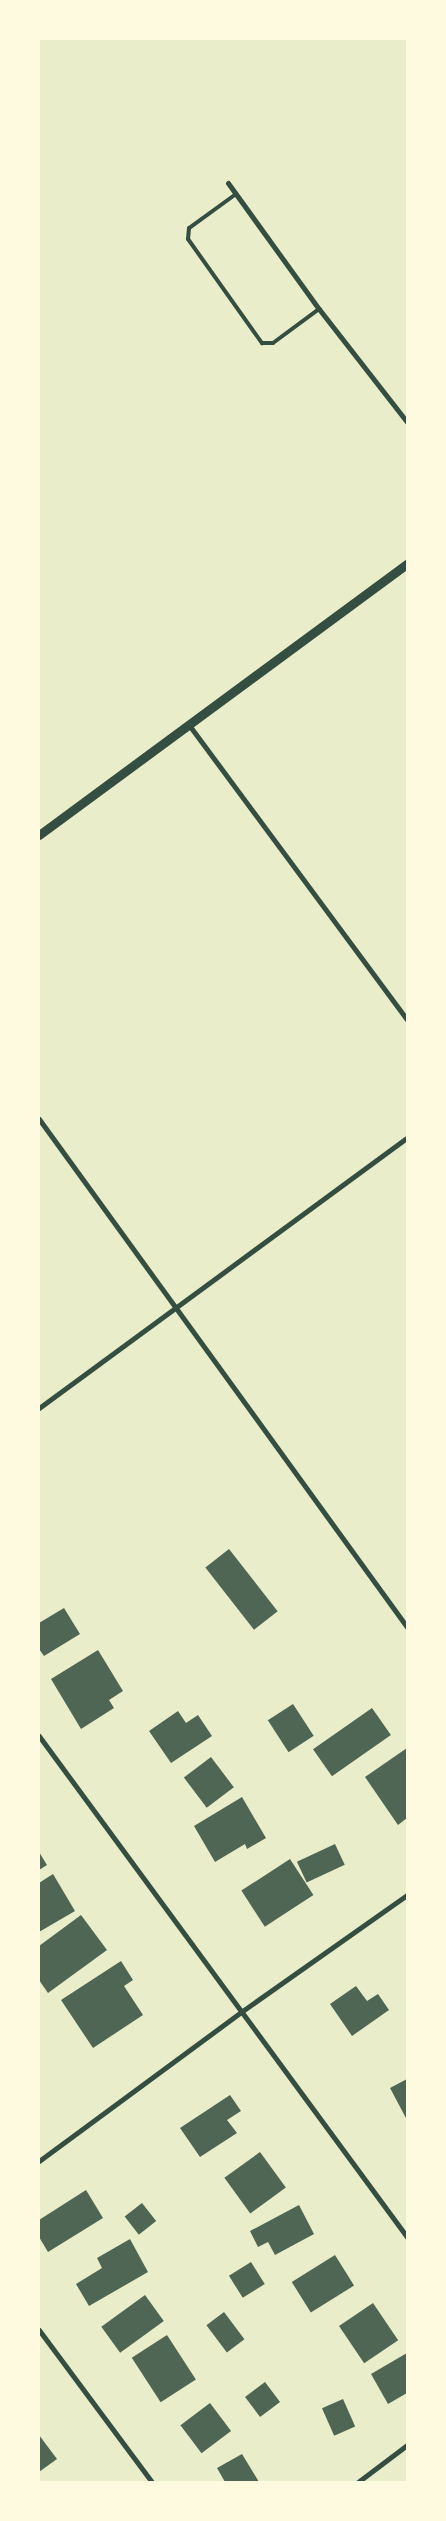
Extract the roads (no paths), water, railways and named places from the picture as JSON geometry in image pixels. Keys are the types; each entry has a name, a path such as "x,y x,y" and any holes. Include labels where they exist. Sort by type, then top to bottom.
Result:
{"street":[{"path":"228,183 319,309 407,422"},
{"path":"39,835 407,564"},
{"path":"190,725 407,1020"},
{"path":"39,1119 174,1308 407,1627"},
{"path":"39,1408 407,1138"},
{"path":"39,1736 407,2237"},
{"path":"39,2161 241,2012 407,1895"},
{"path":"39,2330 152,2482"},
{"path":"358,2482 407,2445"}],"lane":[{"path":"236,194 189,228 188,239 262,343 273,343 319,309"}]}
